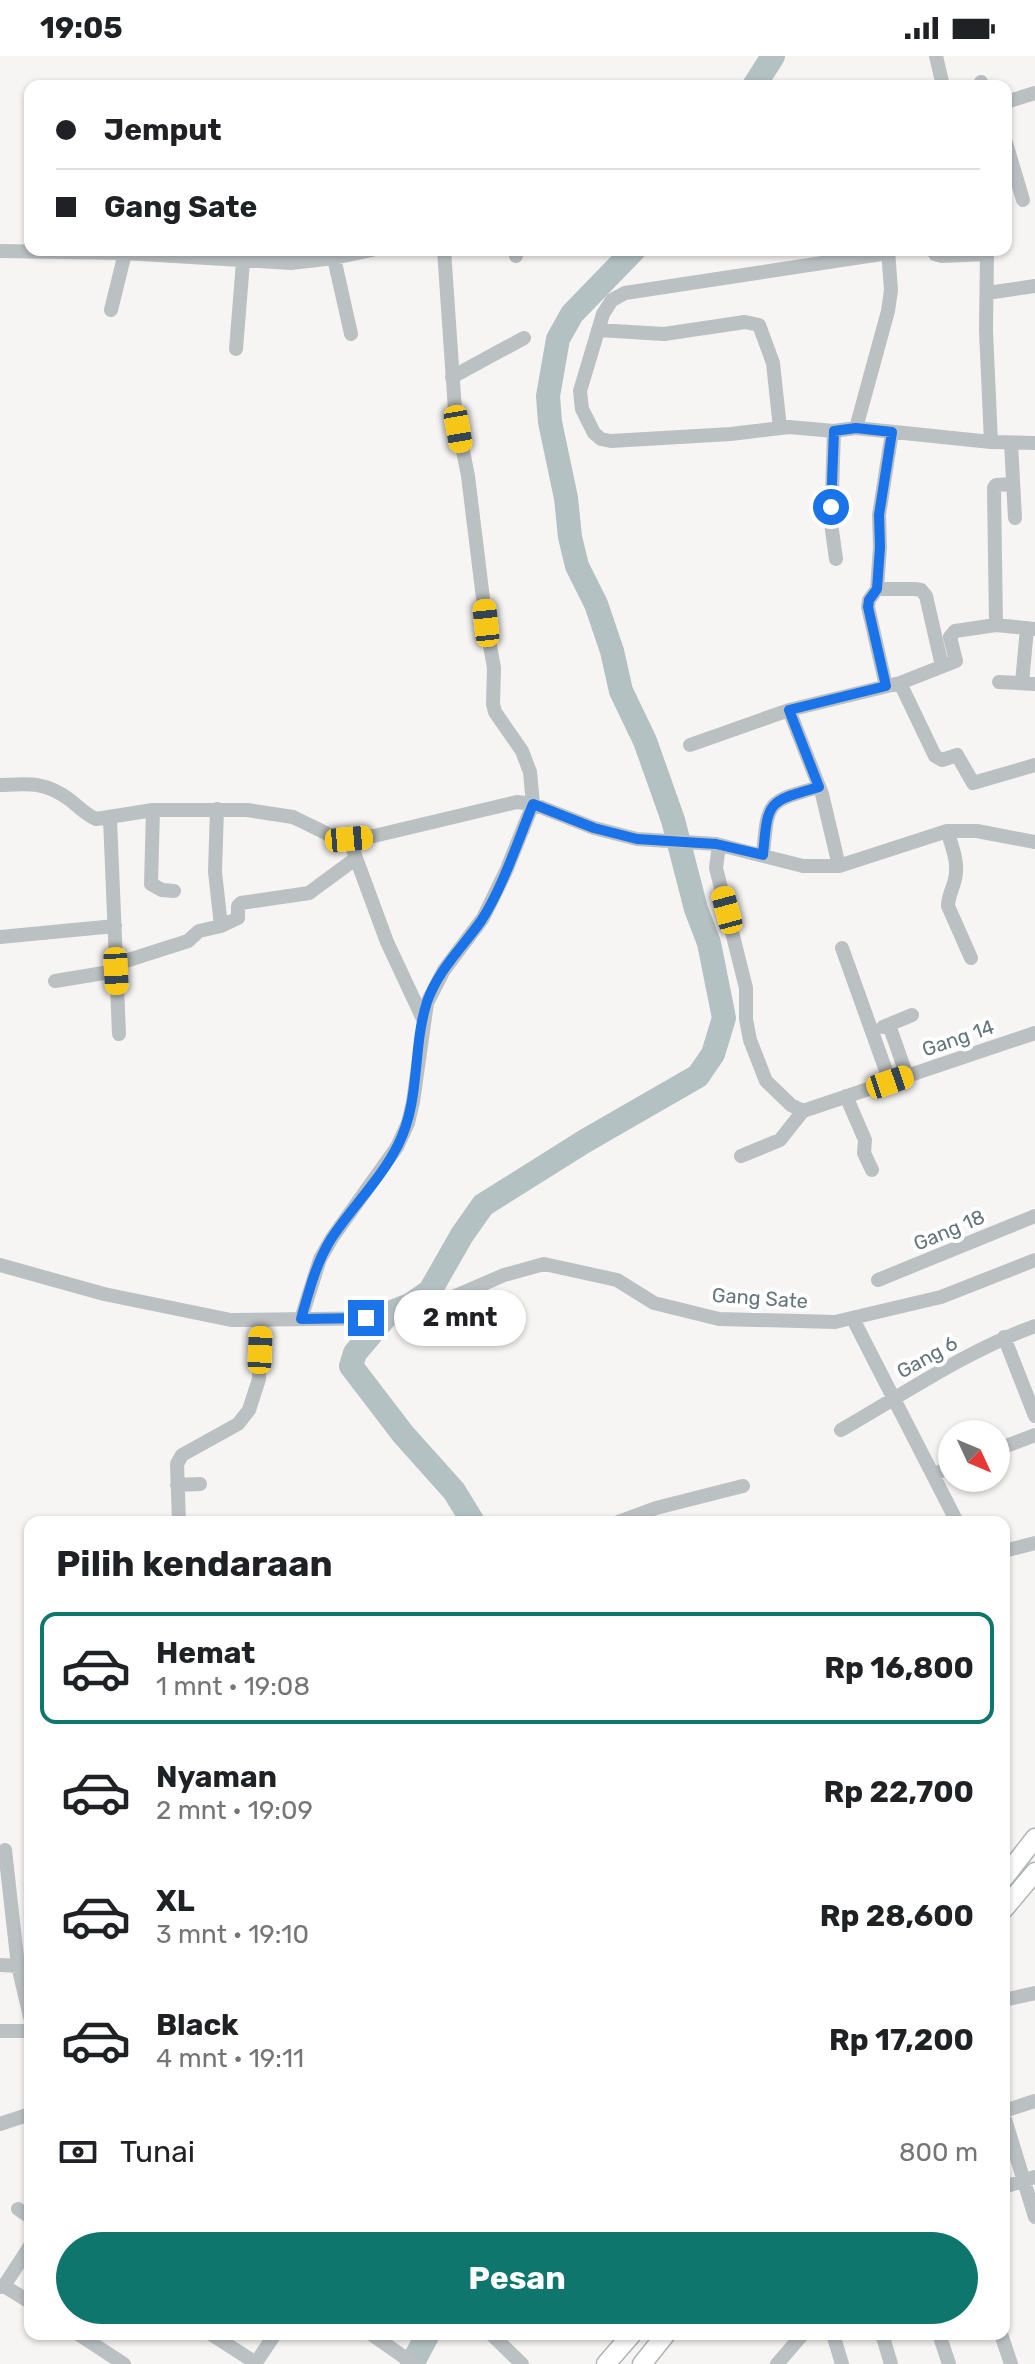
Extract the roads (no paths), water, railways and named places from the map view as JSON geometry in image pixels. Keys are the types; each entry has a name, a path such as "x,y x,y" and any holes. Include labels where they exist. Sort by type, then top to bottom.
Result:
{"main road":[{"path":"1010,1867 1035,1838"},
{"path":"1010,1902 1035,1872"},
{"path":"615,2361 628,2340"},
{"path":"642,2364 661,2340"}],"street":[{"path":"936,56 942,80"},
{"path":"1012,100 1035,93"},
{"path":"1012,163 1023,200"},
{"path":"0,251 24,251"},
{"path":"111,310 124,256"},
{"path":"197,256 243,262 263,256 344,256"},
{"path":"301,1319 320,1259 397,1147 408,1123 423,1020 436,982 483,918 540,807 522,751 495,712 493,704 491,645 455,410 444,256"},
{"path":"857,256 625,293 612,300 603,314 580,391 582,409 594,433 601,439 611,441 780,428 834,431 856,428 991,442 1035,443"},
{"path":"856,428 888,311 891,290 888,256"},
{"path":"987,256 986,331 991,442"},
{"path":"334,258 351,334"},
{"path":"236,349 243,262"},
{"path":"987,293 1035,286"},
{"path":"598,330 664,334 745,322 759,325 773,363 780,428"},
{"path":"452,377 524,338"},
{"path":"834,431 831,523 836,559"},
{"path":"892,432 879,515 877,589 868,607 893,684 938,759 958,756 973,783 1035,765"},
{"path":"1011,443 1015,518"},
{"path":"996,625 994,488 996,485 1013,484"},
{"path":"877,589 921,590 926,596 949,663"},
{"path":"949,663 951,634 962,628 996,625 1031,628 1028,683 999,682"},
{"path":"690,745 789,710 893,684 949,663"},
{"path":"789,710 819,787 839,866"},
{"path":"0,785 45,785 60,792 88,816 96,819 153,810 247,810 293,817 331,838 349,839 374,836 511,802 540,807 594,828 637,839 718,845 803,866 839,866 947,831 977,831 1035,842"},
{"path":"763,855 766,817 771,806 781,798 819,787"},
{"path":"217,809 215,872 221,926"},
{"path":"153,810 151,884 162,890 174,891"},
{"path":"110,819 119,1034"},
{"path":"947,831 957,865 948,906 971,958"},
{"path":"349,839 387,942 423,1020"},
{"path":"718,845 716,868 746,988 750,1040 766,1081 791,1105 803,1111 780,1140 741,1156"},
{"path":"55,981 116,968 188,941 199,931 238,918 241,903 309,893 355,859"},
{"path":"0,937 115,926"},
{"path":"842,948 890,1082"},
{"path":"872,1032 912,1015"},
{"path":"889,1025 907,1076"},
{"name":"Gang 14","path":"803,1111 1035,1033"},
{"path":"846,1096 866,1143 864,1153 872,1170"},
{"name":"Gang 18","path":"878,1280 1035,1216"},
{"name":"Gang Sate","path":"0,1265 104,1294 231,1320 389,1318 416,1313 504,1275 544,1264 617,1280 654,1303 719,1319 835,1322 941,1297 1035,1260"},
{"path":"853,1319 954,1516"},
{"path":"179,1516 176,1469 180,1457 238,1424 249,1410 259,1379 261,1320"},
{"name":"Gang 6","path":"841,1430 1004,1337 1035,1326"},
{"path":"1004,1337 1035,1416"},
{"path":"1010,1445 1035,1435"},
{"path":"934,1474 938,1472"},
{"path":"177,1485 200,1484"},
{"path":"634,1516 743,1486"},
{"path":"1010,1549 1035,1543"},
{"path":"5,1850 18,1966 24,1992"},
{"path":"0,1965 18,1966"},
{"path":"1010,1999 1035,1993"},
{"path":"0,2031 24,2031"},
{"path":"1010,2111 1035,2101"},
{"path":"0,2124 24,2116"},
{"path":"1010,2129 1029,2178 1035,2217"},
{"path":"1010,2185 1029,2178"},
{"path":"24,2255 2,2286 24,2299"},
{"path":"87,2340 124,2364"},
{"path":"220,2340 255,2363 271,2340"},
{"path":"380,2340 414,2364"},
{"path":"497,2340 522,2364"},
{"path":"777,2364 798,2340"},
{"path":"835,2340 842,2364"},
{"path":"884,2340 891,2364"},
{"path":"941,2340 949,2364"},
{"path":"1003,2340 1011,2364"}],"waterway":[{"path":"758,80 773,56"},
{"path":"469,1516 454,1491 403,1434 351,1366 355,1353 389,1313 410,1305 430,1291 483,1205 585,1141 698,1076 713,1054 724,1018 709,943 696,909 673,820 645,741 621,691 596,604 577,566 550,422 548,396 558,339 572,314 628,256"},
{"path":"412,2364 425,2340"}]}
